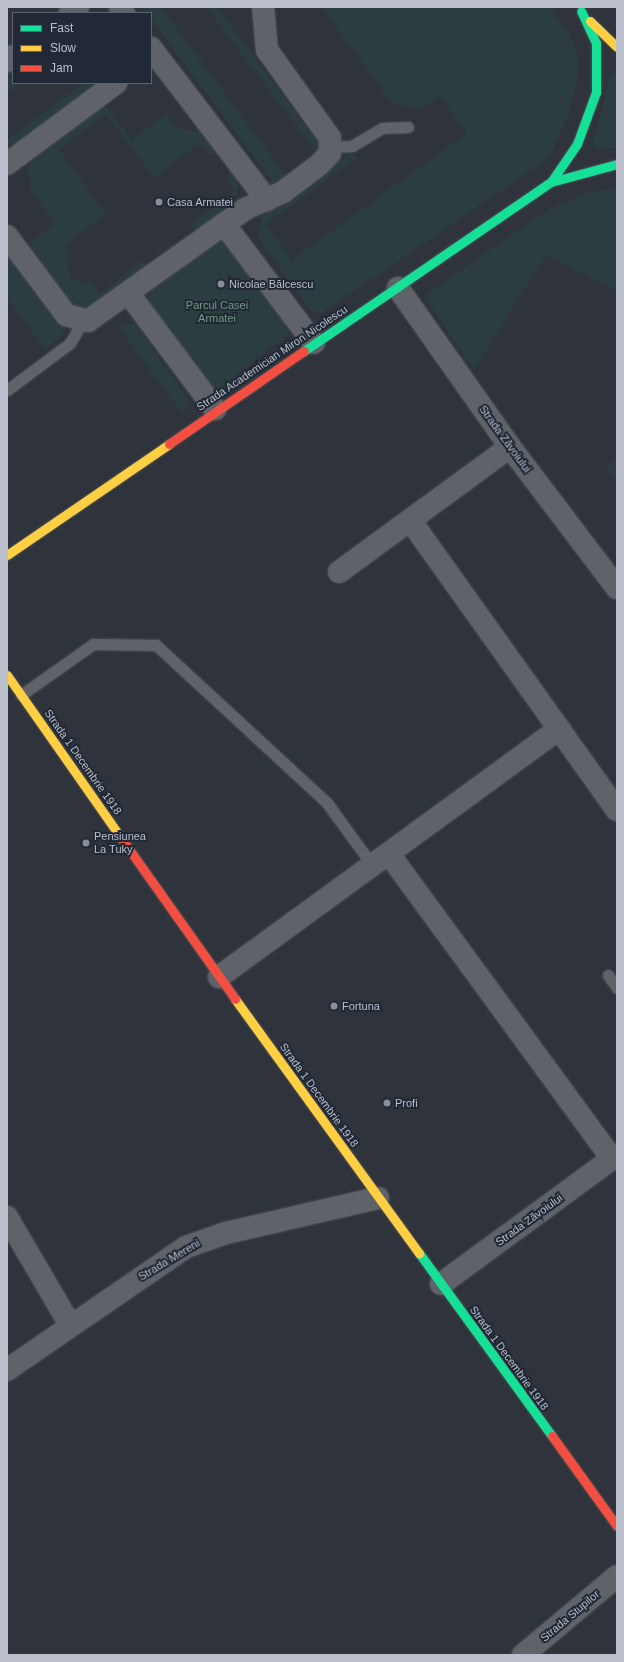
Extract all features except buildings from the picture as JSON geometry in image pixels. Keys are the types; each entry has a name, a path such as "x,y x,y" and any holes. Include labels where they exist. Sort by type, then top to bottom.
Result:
{"main road":[{"path":"579,9 617,48"},
{"name":"Strada Academician Miron Nicolescu","path":"551,182 577,144 596,92 596,43 579,9"},
{"name":"Strada Academician Miron Nicolescu","path":"7,555 215,409 398,288 551,182 617,164"},
{"name":"Strada 1 Decembrie 1918","path":"7,675 219,977 617,1526"}],"street":[{"path":"7,236 66,316 82,322 98,316 245,209 267,200 320,164 332,147 326,130 267,50 263,7"},
{"path":"152,53 267,200"},
{"path":"7,164 115,84"},
{"path":"224,224 314,344"},
{"name":"Strada Zăvoiului","path":"398,288 510,447 617,588"},
{"path":"129,294 215,409"},
{"path":"339,572 510,447"},
{"path":"410,520 617,810"},
{"path":"219,977 559,729"},
{"path":"381,860 614,1157"},
{"name":"Strada Zăvoiului","path":"441,1284 614,1157"},
{"name":"Strada Mereni","path":"7,1370 70,1325 186,1247 204,1239 378,1198"},
{"path":"7,1217 70,1325"},
{"name":"Strada Stupilor","path":"523,1655 617,1576"}],"lane":[{"path":"332,147 352,146 382,128 408,127"},
{"path":"7,390 70,343 82,322"},
{"path":"22,695 93,644 156,645 327,803 381,860"},
{"path":"608,975 617,988"}],"green space":[{"path":"142,7 161,7 286,176 274,184 152,20 152,12"},
{"path":"207,7 217,7 322,148 316,153"},
{"path":"322,7 548,7 570,34 577,53 578,75 571,108 549,158 322,313 310,310 258,237 261,217 352,152 357,158 266,224 292,260 467,133 440,95 419,110 391,102"},
{"path":"12,66 12,84 19,84 7,93 7,70"},
{"path":"617,72 617,148 598,149 593,142 610,77"},
{"path":"83,84 96,84 7,150 7,140"},
{"path":"103,103 132,140 166,114 177,128 208,133 241,176 233,207 198,235 190,225 235,191 227,181 230,167 221,155 207,154 199,143 154,178 106,114 59,150 106,214 65,246 71,255 67,263 71,278 85,284 92,283 100,293 143,260 150,270 108,303 77,313 25,246 55,223 31,191 28,168 36,154"},
{"path":"617,188 617,293 608,285 546,255 474,370 424,296 549,209 585,193"},
{"name":"Parcul Casei Armatei","path":"222,239 292,331 221,388 214,389 207,385 144,297"},
{"path":"7,255 65,334 45,349 7,297"},
{"path":"127,323 136,325 189,400 182,414 119,327"},
{"path":"617,458 617,481 605,470"}],"traffic: fast":[{"path":"551,182 577,144 596,92 596,43 581,11"},
{"path":"304,351 551,182 617,164"},
{"path":"419,1253 552,1436"}],"traffic: slow":[{"path":"590,21 617,47"},
{"path":"7,555 169,444"},
{"path":"7,675 119,835"},
{"path":"235,999 419,1253"}],"traffic: jam":[{"path":"169,444 304,351"},
{"path":"119,835 235,999"},
{"path":"552,1436 617,1526"}],"place":[{"name":"Casa Armatei","path":"159,202"},
{"name":"Nicolae Bălcescu","path":"221,284"},
{"name":"Pensiunea La Tuky","path":"86,843"},
{"name":"Fortuna","path":"334,1006"},
{"name":"Profi","path":"387,1103"}]}
